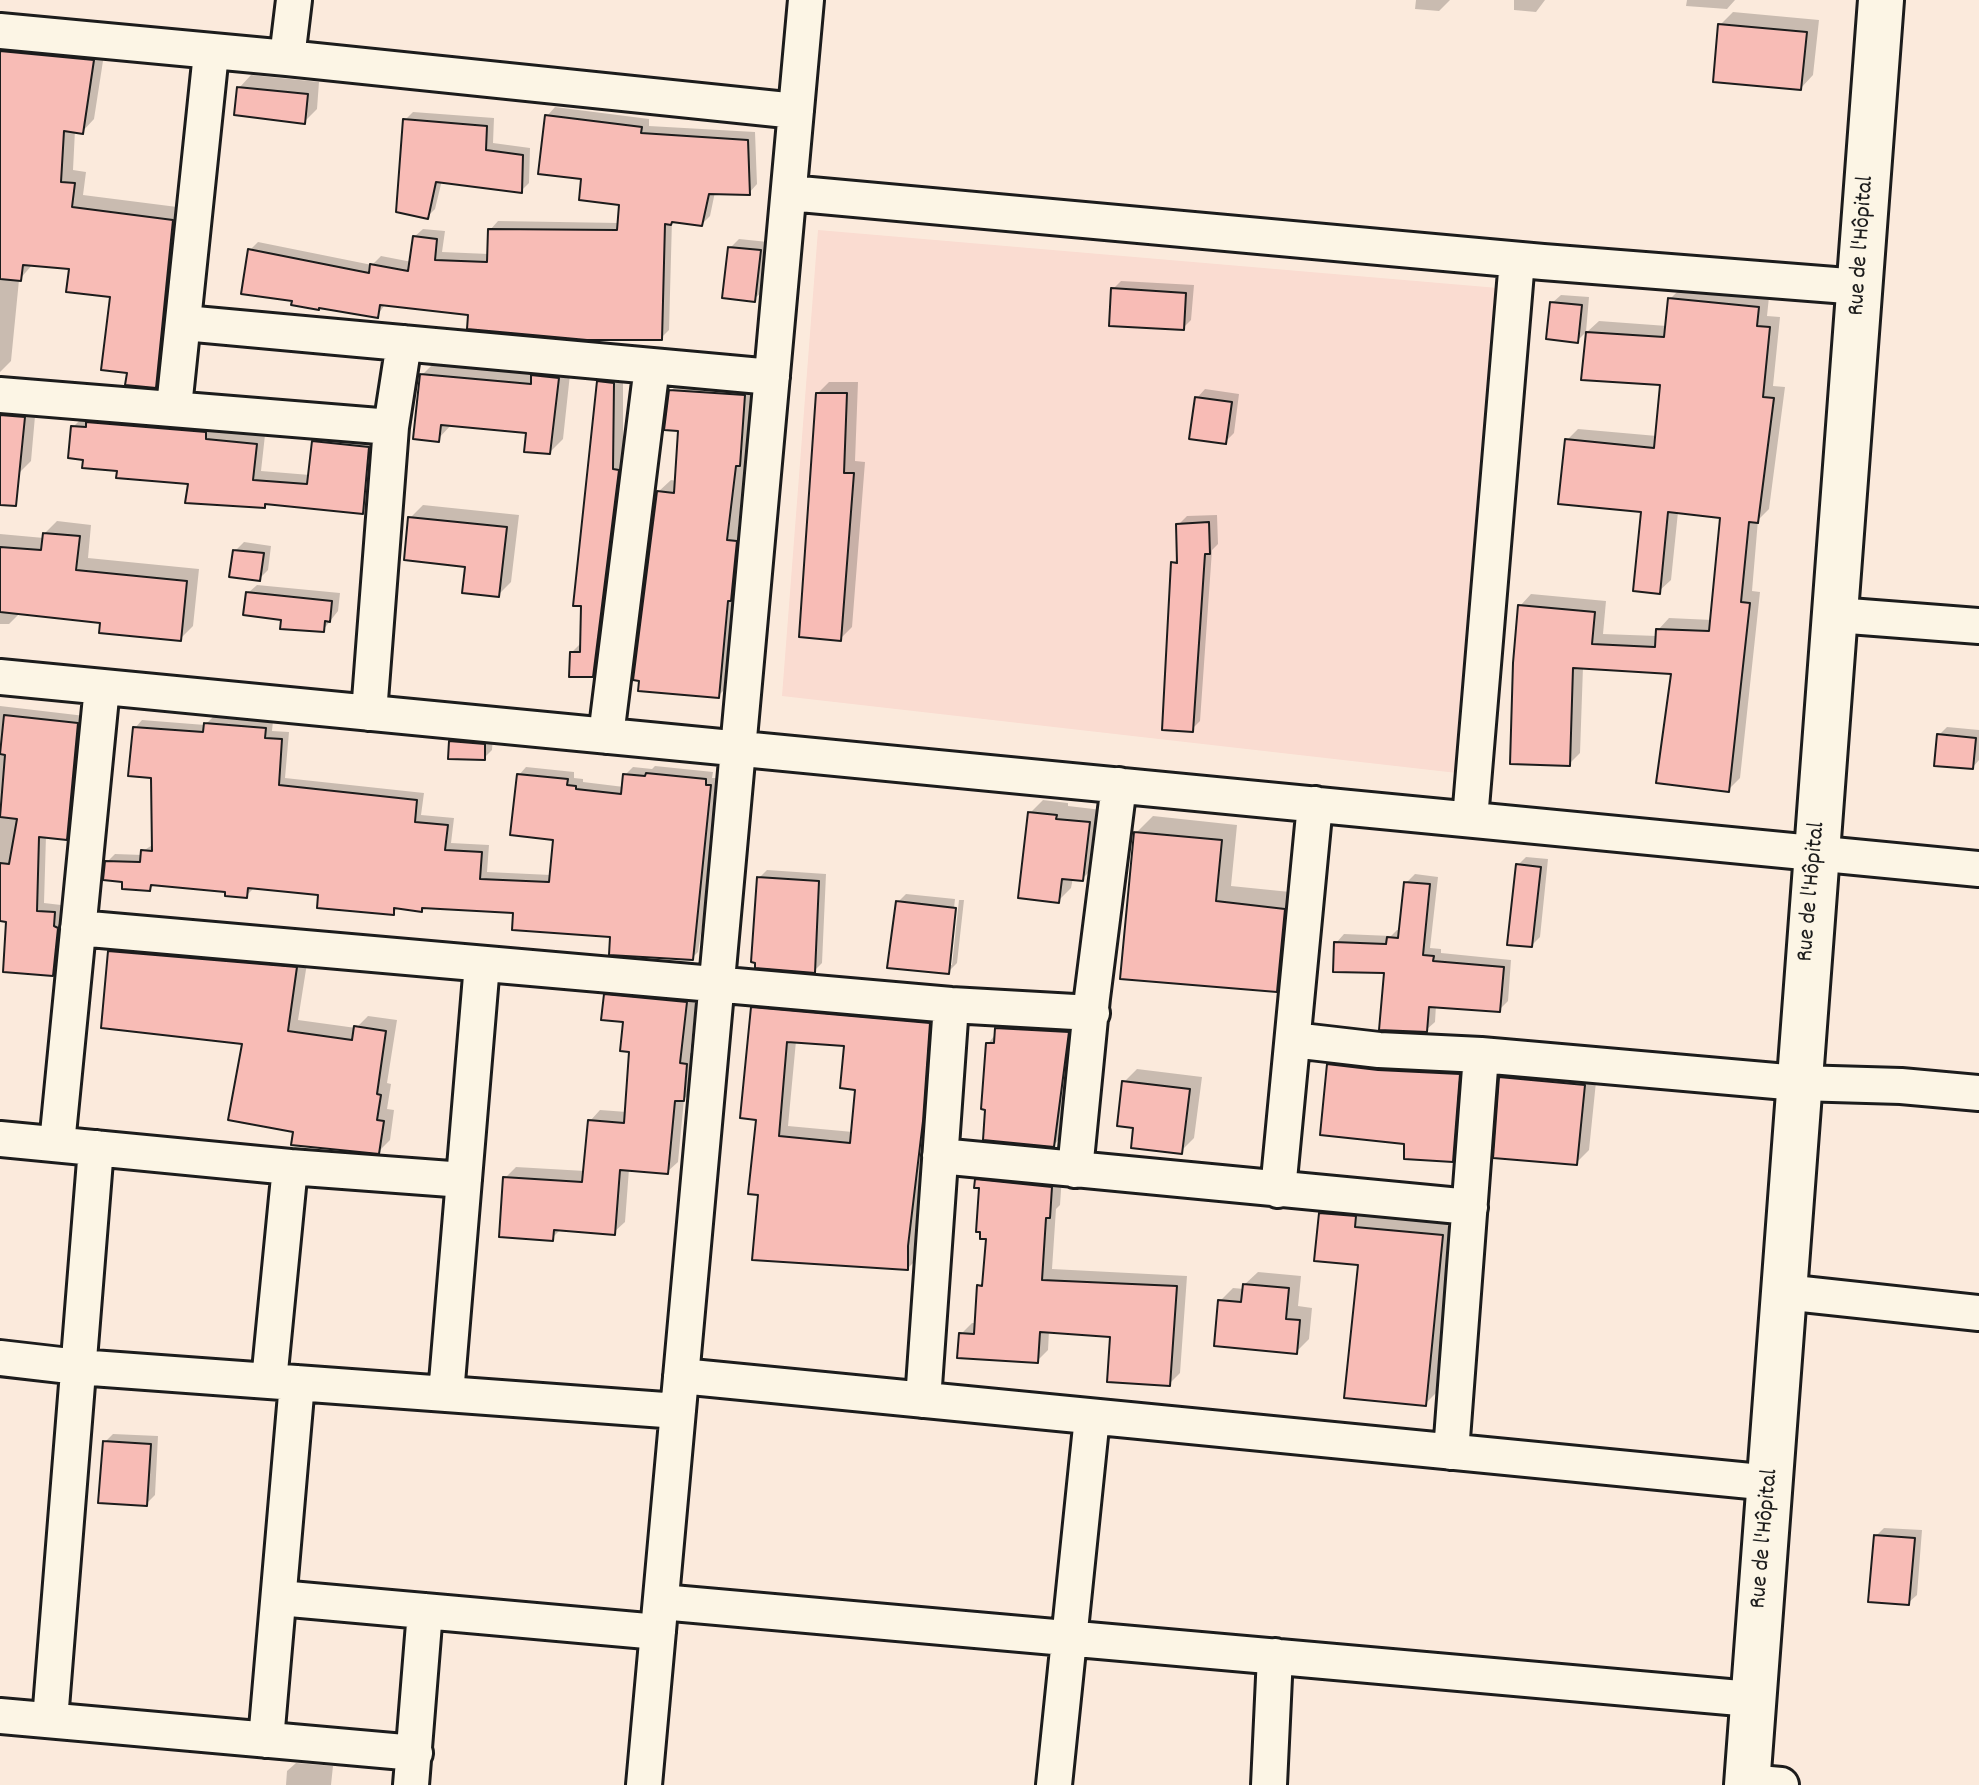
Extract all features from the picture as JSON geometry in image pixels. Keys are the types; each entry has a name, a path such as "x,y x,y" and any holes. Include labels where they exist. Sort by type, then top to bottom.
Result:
{"main road":[{"name":"Rue de l'Hôpital","path":"1758,1784 1751,1699 1771,1483 1798,1083 1881,0"}],"street":[{"path":"287,58 294,0"},
{"path":"644,1785 806,0"},
{"path":"0,31 796,111"},
{"path":"174,407 211,53"},
{"path":"789,193 1517,260 1860,287"},
{"path":"1470,819 1517,260"},
{"path":"184,323 772,377"},
{"path":"369,713 391,427 404,343"},
{"path":"606,736 652,366"},
{"path":"0,395 391,427"},
{"path":"1836,615 1979,626"},
{"path":"0,677 1979,869"},
{"path":"57,1144 102,687"},
{"path":"1075,1170 1119,785"},
{"path":"1278,1190 1315,804"},
{"path":"78,928 951,1005 1092,1013"},
{"path":"446,1394 482,964"},
{"path":"923,1400 951,1005"},
{"path":"1293,1040 1379,1050 1481,1055 1798,1083 1901,1086 1979,1093"},
{"path":"1451,1452 1481,1055"},
{"path":"0,1139 464,1180"},
{"path":"50,1720 96,1148"},
{"path":"940,1156 1470,1207"},
{"path":"266,1740 279,1598 290,1167"},
{"path":"1784,1292 1979,1313"},
{"path":"0,1358 78,1367 678,1411"},
{"path":"681,1376 1771,1483"},
{"path":"1054,1785 1092,1417"},
{"path":"279,1598 425,1611 659,1617 1069,1638 1751,1699"},
{"path":"0,1716 266,1740 413,1769 425,1611"},
{"path":"1269,1785 1275,1656"}],"shaded area":[{"path":"818,230 1498,288 1457,773 782,696"}],"building":[{"path":"1718,24 1807,32 1801,90 1713,82"},
{"path":"0,51 94,60 83,134 64,131 61,182 75,183 72,207 173,220 156,388 125,385 127,373 101,370 110,297 66,292 69,269 23,265 21,281 0,279"},
{"path":"237,87 308,94 305,124 234,115"},
{"path":"545,115 642,127 641,133 748,140 750,195 709,194 702,226 665,224 662,340 587,340 467,329 468,315 380,305 378,318 241,294 248,249 369,273 370,264 408,271 413,236 437,239 435,260 487,262 488,229 617,230 619,205 579,200 581,179 538,174"},
{"path":"403,119 487,126 486,150 523,155 522,193 436,182 428,219 396,212"},
{"path":"728,247 761,250 755,302 722,298"},
{"path":"1111,288 1186,293 1184,330 1109,326"},
{"path":"1668,298 1759,307 1757,326 1770,327 1763,397 1774,398 1758,523 1749,522 1741,602 1750,603 1729,792 1656,783 1671,674 1573,668 1570,766 1510,764 1518,605 1595,612 1592,644 1655,647 1656,629 1709,631 1720,518 1668,512 1660,594 1633,591 1641,512 1558,504 1565,439 1654,448 1660,385 1581,380 1586,332 1664,337"},
{"path":"1550,302 1582,305 1578,343 1546,339"},
{"path":"420,374 531,384 531,375 559,378 550,454 524,452 526,433 441,425 439,442 413,439"},
{"path":"597,381 614,383 613,469 619,470 593,677 569,677 570,652 580,652 581,606 573,606"},
{"path":"669,390 745,395 740,466 736,466 727,540 737,541 719,698 638,691 639,681 633,680 657,491 674,493 678,431 664,430"},
{"path":"816,393 847,393 844,473 854,473 841,641 799,637"},
{"path":"1195,397 1232,402 1226,444 1189,439"},
{"path":"0,415 25,417 16,506 0,505"},
{"path":"86,422 206,432 206,439 257,444 253,480 307,484 312,441 369,447 363,514 265,504 265,508 185,503 188,484 116,478 117,471 82,468 83,460 68,458 71,426 86,427"},
{"path":"408,517 507,527 499,597 462,593 465,567 404,560"},
{"path":"1209,522 1210,554 1205,554 1193,732 1162,730 1171,562 1177,563 1176,524"},
{"path":"43,533 80,536 76,570 187,581 181,641 99,633 100,623 0,612 0,547 41,550"},
{"path":"233,550 264,553 260,581 229,577"},
{"path":"246,592 332,601 330,622 325,621 324,632 280,629 281,620 243,615"},
{"path":"4,715 78,723 67,840 39,837 37,911 55,912 54,926 58,928 53,976 3,972 6,922 0,921 0,863 9,864 17,819 0,817 5,755 0,754"},
{"path":"204,723 266,728 265,738 282,739 279,785 417,800 415,822 448,825 445,850 482,852 480,879 549,882 553,840 510,835 517,774 568,779 567,785 576,786 576,789 621,794 623,774 706,779 706,785 711,785 693,960 609,955 610,937 512,930 513,913 422,908 422,912 394,908 394,915 317,908 318,895 248,888 247,898 225,896 225,892 151,885 150,891 122,889 122,882 103,880 105,861 140,862 141,850 152,851 151,778 128,776 133,727 203,732"},
{"path":"1937,734 1976,738 1973,769 1934,766"},
{"path":"449,741 485,744 485,760 448,759"},
{"path":"1028,812 1057,815 1056,819 1090,822 1083,881 1062,879 1059,903 1018,898"},
{"path":"1134,832 1222,840 1216,901 1285,909 1277,992 1120,979"},
{"path":"1516,864 1541,867 1532,947 1507,945"},
{"path":"757,877 819,881 815,973 755,968 755,963 751,962"},
{"path":"1404,882 1430,884 1423,955 1434,956 1433,961 1504,967 1500,1012 1429,1007 1427,1032 1379,1030 1384,973 1333,972 1334,942 1386,944 1387,937 1398,938"},
{"path":"896,901 956,908 949,974 887,968"},
{"path":"108,951 297,967 288,1031 352,1040 354,1026 386,1031 377,1094 381,1095 377,1120 384,1121 379,1154 291,1145 293,1132 228,1120 242,1044 101,1028"},
{"path":"604,994 687,1002 680,1063 687,1064 684,1101 675,1101 668,1174 620,1170 615,1235 554,1230 553,1241 499,1237 503,1177 582,1182 588,1120 624,1123 629,1052 620,1051 623,1022 601,1020"},
{"path":"751,1007 930,1023 908,1270 752,1260 758,1195 748,1194 756,1120 740,1118","holes":["787,1042 844,1046 840,1088 855,1090 850,1143 779,1136"]},
{"path":"995,1028 1069,1032 1054,1147 983,1140 985,1110 981,1109 986,1043 994,1043"},
{"path":"1327,1064 1460,1074 1453,1162 1404,1159 1404,1144 1320,1135"},
{"path":"1499,1077 1585,1085 1577,1165 1493,1158"},
{"path":"1122,1081 1190,1089 1182,1154 1131,1148 1133,1128 1117,1126"},
{"path":"975,1179 1052,1187 1050,1218 1046,1218 1042,1280 1177,1286 1170,1386 1107,1382 1110,1337 1040,1332 1038,1363 957,1358 959,1333 974,1334 977,1285 982,1286 986,1239 980,1239 980,1232 976,1232 979,1188 974,1188"},
{"path":"1319,1213 1356,1216 1355,1227 1443,1235 1426,1406 1344,1398 1358,1265 1314,1261"},
{"path":"1243,1284 1289,1288 1286,1319 1300,1320 1297,1354 1214,1346 1218,1300 1241,1302"},
{"path":"103,1441 151,1444 147,1506 98,1503"},
{"path":"1874,1535 1915,1538 1909,1605 1868,1602"}]}
